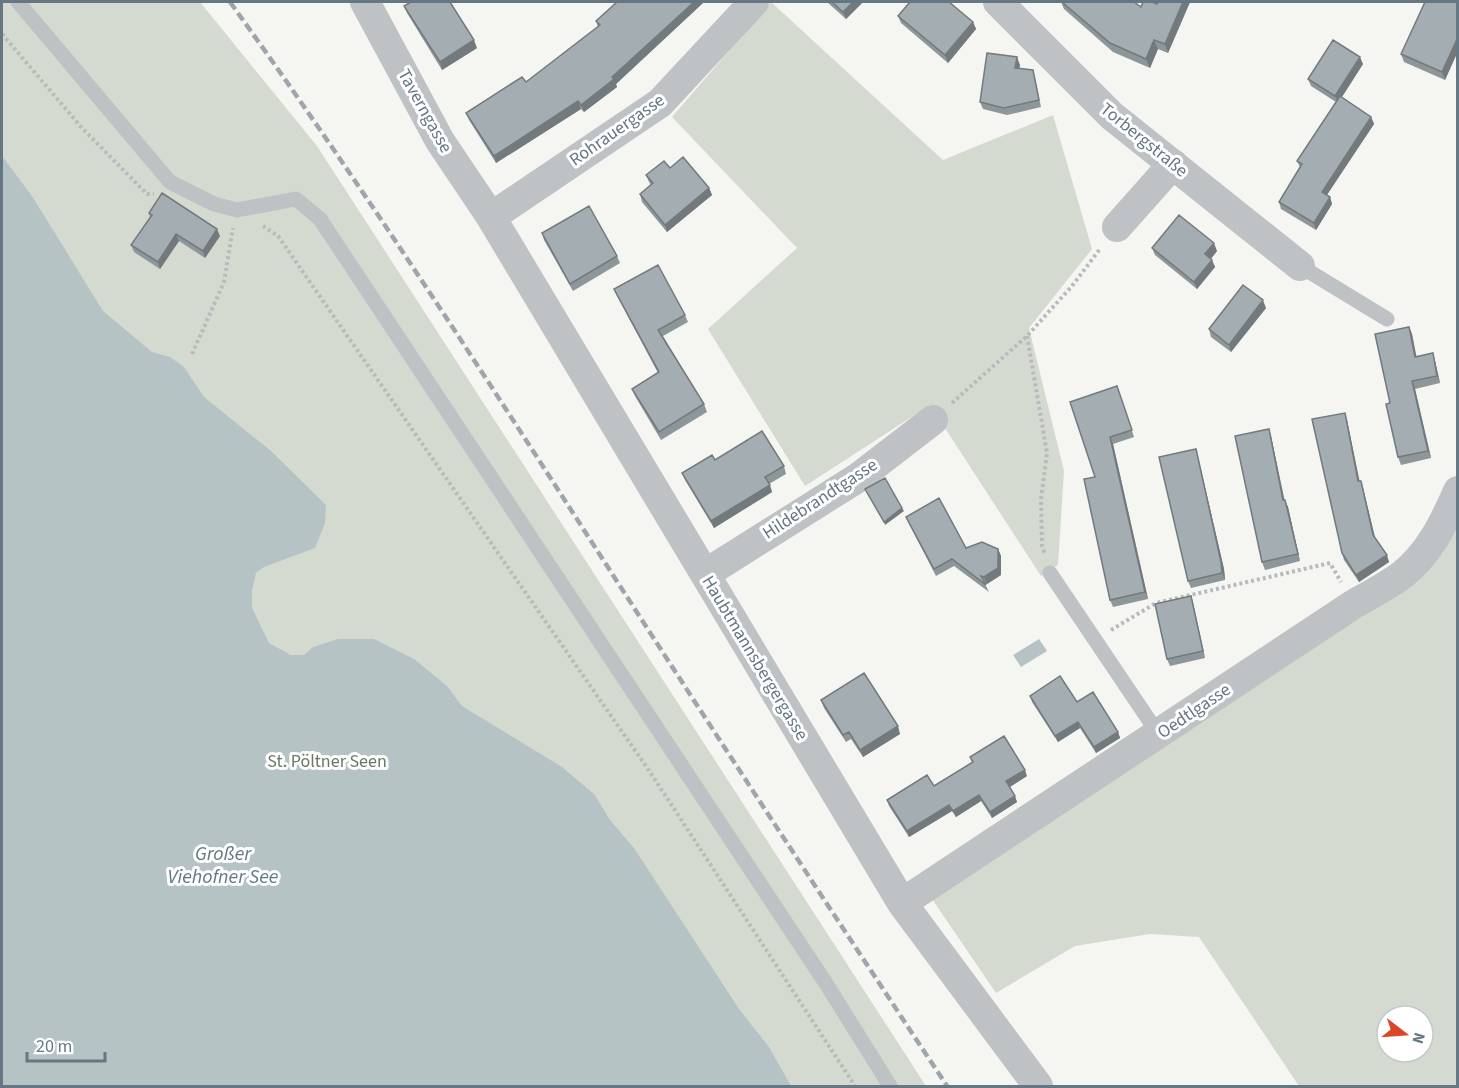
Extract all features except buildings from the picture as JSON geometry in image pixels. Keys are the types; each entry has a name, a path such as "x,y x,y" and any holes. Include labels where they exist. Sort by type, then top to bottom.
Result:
{"street":[{"name":"Taverngasse","path":"365,2 440,141 491,217"},
{"name":"Rohrauergasse","path":"491,217 660,103 754,2"},
{"name":"Torbergstraße","path":"998,2 1112,116 1300,266"},
{"path":"1117,227 1173,164"},
{"name":"Haubtmannsbergergasse","path":"491,217 902,903 1038,1086"},
{"name":"Hildebrandtgasse","path":"705,574 860,477 933,420"},
{"name":"Oedtlgasse","path":"902,903 1354,604 1402,575 1427,551 1458,491"}],"lane":[{"path":"18,2 170,182 214,204 237,210 296,199 320,219 825,982 890,1086"},
{"path":"1300,266 1387,319"},
{"path":"1050,573 1159,735"}],"path":[{"path":"2,34 82,128 147,194 159,195"},
{"path":"192,354 224,282 237,210 278,236 650,772 855,1086"},
{"path":"933,420 1027,336 1072,286 1117,227"},
{"path":"1027,336 1047,453 1041,499 1042,545 1050,573"},
{"path":"1095,640 1155,603 1330,562 1354,604"}],"green space":[{"name":"St. Pöltner Seen","path":"2,2 200,2 317,146 926,1086 2,1086"},
{"path":"771,2 943,160 1053,115 1092,249 1029,328 1064,471 1058,565 1041,576 930,405 805,486 708,329 797,248 672,117"},
{"path":"1457,528 1457,1086 1299,1086 1199,937 1150,934 1075,946 996,993 932,899 1254,684 1393,597 1433,561"}],"water":[{"name":"Großer Viehofner See","path":"2,156 32,196 103,311 152,352 170,357 184,367 204,397 271,451 326,505 325,523 315,548 264,567 256,573 252,590 252,608 269,643 291,655 304,655 313,647 338,639 374,639 414,659 447,686 462,706 562,767 594,794 610,820 634,848 739,1009 769,1047 791,1086 2,1086"},
{"path":"1039,639 1047,651 1021,667 1013,655"}],"railway":[{"path":"230,2 333,149 433,298 947,1086"}]}
